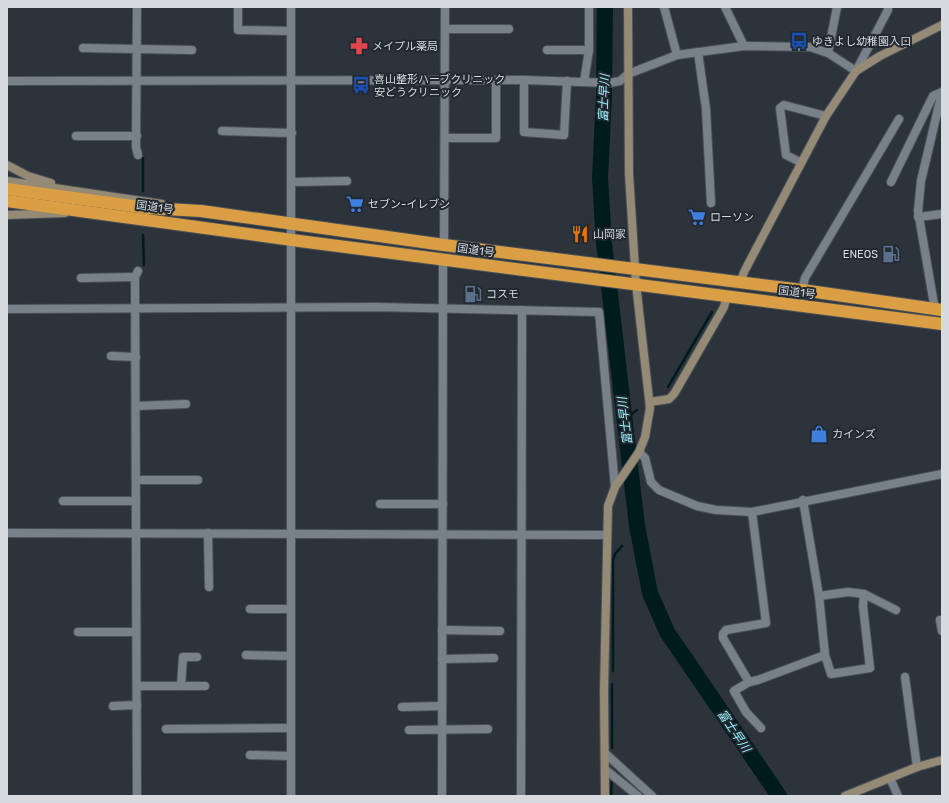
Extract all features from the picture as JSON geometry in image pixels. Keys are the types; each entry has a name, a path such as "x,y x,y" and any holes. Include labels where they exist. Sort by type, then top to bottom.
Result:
{"highway":[{"name":"国道1号","path":"7,189 148,208 201,212 619,268 802,290 938,310"},
{"name":"国道1号","path":"7,201 98,212 292,240 443,258 942,324"}],"street":[{"path":"137,7 138,155"},
{"path":"238,7 238,30 291,31"},
{"path":"291,796 290,307 293,224 292,7"},
{"path":"444,245 445,7"},
{"path":"587,82 589,7"},
{"path":"605,796 606,754 604,692 608,506 615,487 641,450 649,424 650,402 636,284 629,174 628,7"},
{"path":"664,7 677,55"},
{"path":"726,7 744,46"},
{"path":"828,53 837,7"},
{"path":"740,283 744,272 800,162 826,116 856,71 888,10 888,7"},
{"path":"856,71 880,56 942,25"},
{"path":"445,28 508,29"},
{"path":"7,81 445,82 524,80 616,82 628,74 677,55 744,46 810,47 828,53 856,71"},
{"path":"83,48 192,50"},
{"path":"547,50 588,50"},
{"path":"698,52 706,109 711,203"},
{"path":"524,80 524,132 564,135 567,81"},
{"path":"445,138 496,138 496,81"},
{"path":"891,182 932,96 942,92"},
{"path":"938,310 918,217 921,181 942,92"},
{"path":"800,162 786,155 780,108 784,105 826,116"},
{"path":"802,290 805,278 899,119"},
{"path":"222,131 292,133"},
{"path":"76,136 137,136"},
{"path":"7,165 40,180 91,193"},
{"path":"7,181 91,193 201,212"},
{"path":"292,182 347,181"},
{"path":"7,215 98,212"},
{"path":"918,217 942,214"},
{"path":"442,796 443,258"},
{"path":"81,278 137,274 137,796"},
{"path":"650,402 669,399 674,394 724,307 727,296"},
{"path":"7,309 290,307 442,308 599,312 615,487"},
{"path":"521,796 522,310"},
{"path":"110,356 136,357"},
{"path":"136,406 186,404"},
{"path":"641,450 648,463 651,482 659,490 696,506 752,512 803,500 942,474"},
{"path":"136,480 198,480"},
{"path":"803,500 819,596 825,655 831,674 870,668 863,606 864,594"},
{"path":"63,501 136,502"},
{"path":"380,504 443,504"},
{"path":"749,682 723,638 723,634 726,630 766,622 752,512"},
{"path":"7,533 607,534"},
{"path":"208,533 209,587"},
{"path":"819,596 848,592 864,594 896,610"},
{"path":"250,609 290,609"},
{"path":"940,620 942,631"},
{"path":"442,630 500,631"},
{"path":"78,632 136,632"},
{"path":"246,655 290,656"},
{"path":"761,728 746,712 734,694 734,691 749,682 825,655"},
{"path":"181,686 183,657 197,657"},
{"path":"442,659 494,658"},
{"path":"905,677 917,767"},
{"path":"137,686 205,686"},
{"path":"113,706 137,705"},
{"path":"402,707 442,706"},
{"path":"166,729 290,728"},
{"path":"409,730 488,729"},
{"path":"606,754 652,796"},
{"path":"250,755 290,756"},
{"path":"845,796 917,767 942,760"},
{"path":"606,770 638,796"},
{"path":"890,778 898,796"}],"waterway":[{"name":"富士早川","path":"605,7 604,95 600,178 604,243 637,526 650,593 667,632 779,796"},
{"path":"143,158 143,191"},
{"path":"143,235 144,265"},
{"path":"668,387 712,312"},
{"path":"625,419 637,410"},
{"path":"613,671 613,560 615,554 622,546"},
{"path":"612,684 612,748"},
{"path":"611,796 612,778"}],"place":[{"name":"ゆきよし幼稚園入口","path":"799,41"},
{"name":"メイプル薬局","path":"359,46"},
{"name":"喜山整形ハーブクリニック 安どうクリニック","path":"361,85"},
{"name":"セブン-イレブン","path":"355,204"},
{"name":"ローソン","path":"697,217"},
{"name":"山岡家","path":"580,234"},
{"name":"ENEOS","path":"891,254"},
{"name":"コスモ","path":"473,294"},
{"name":"カインズ","path":"819,434"}]}
